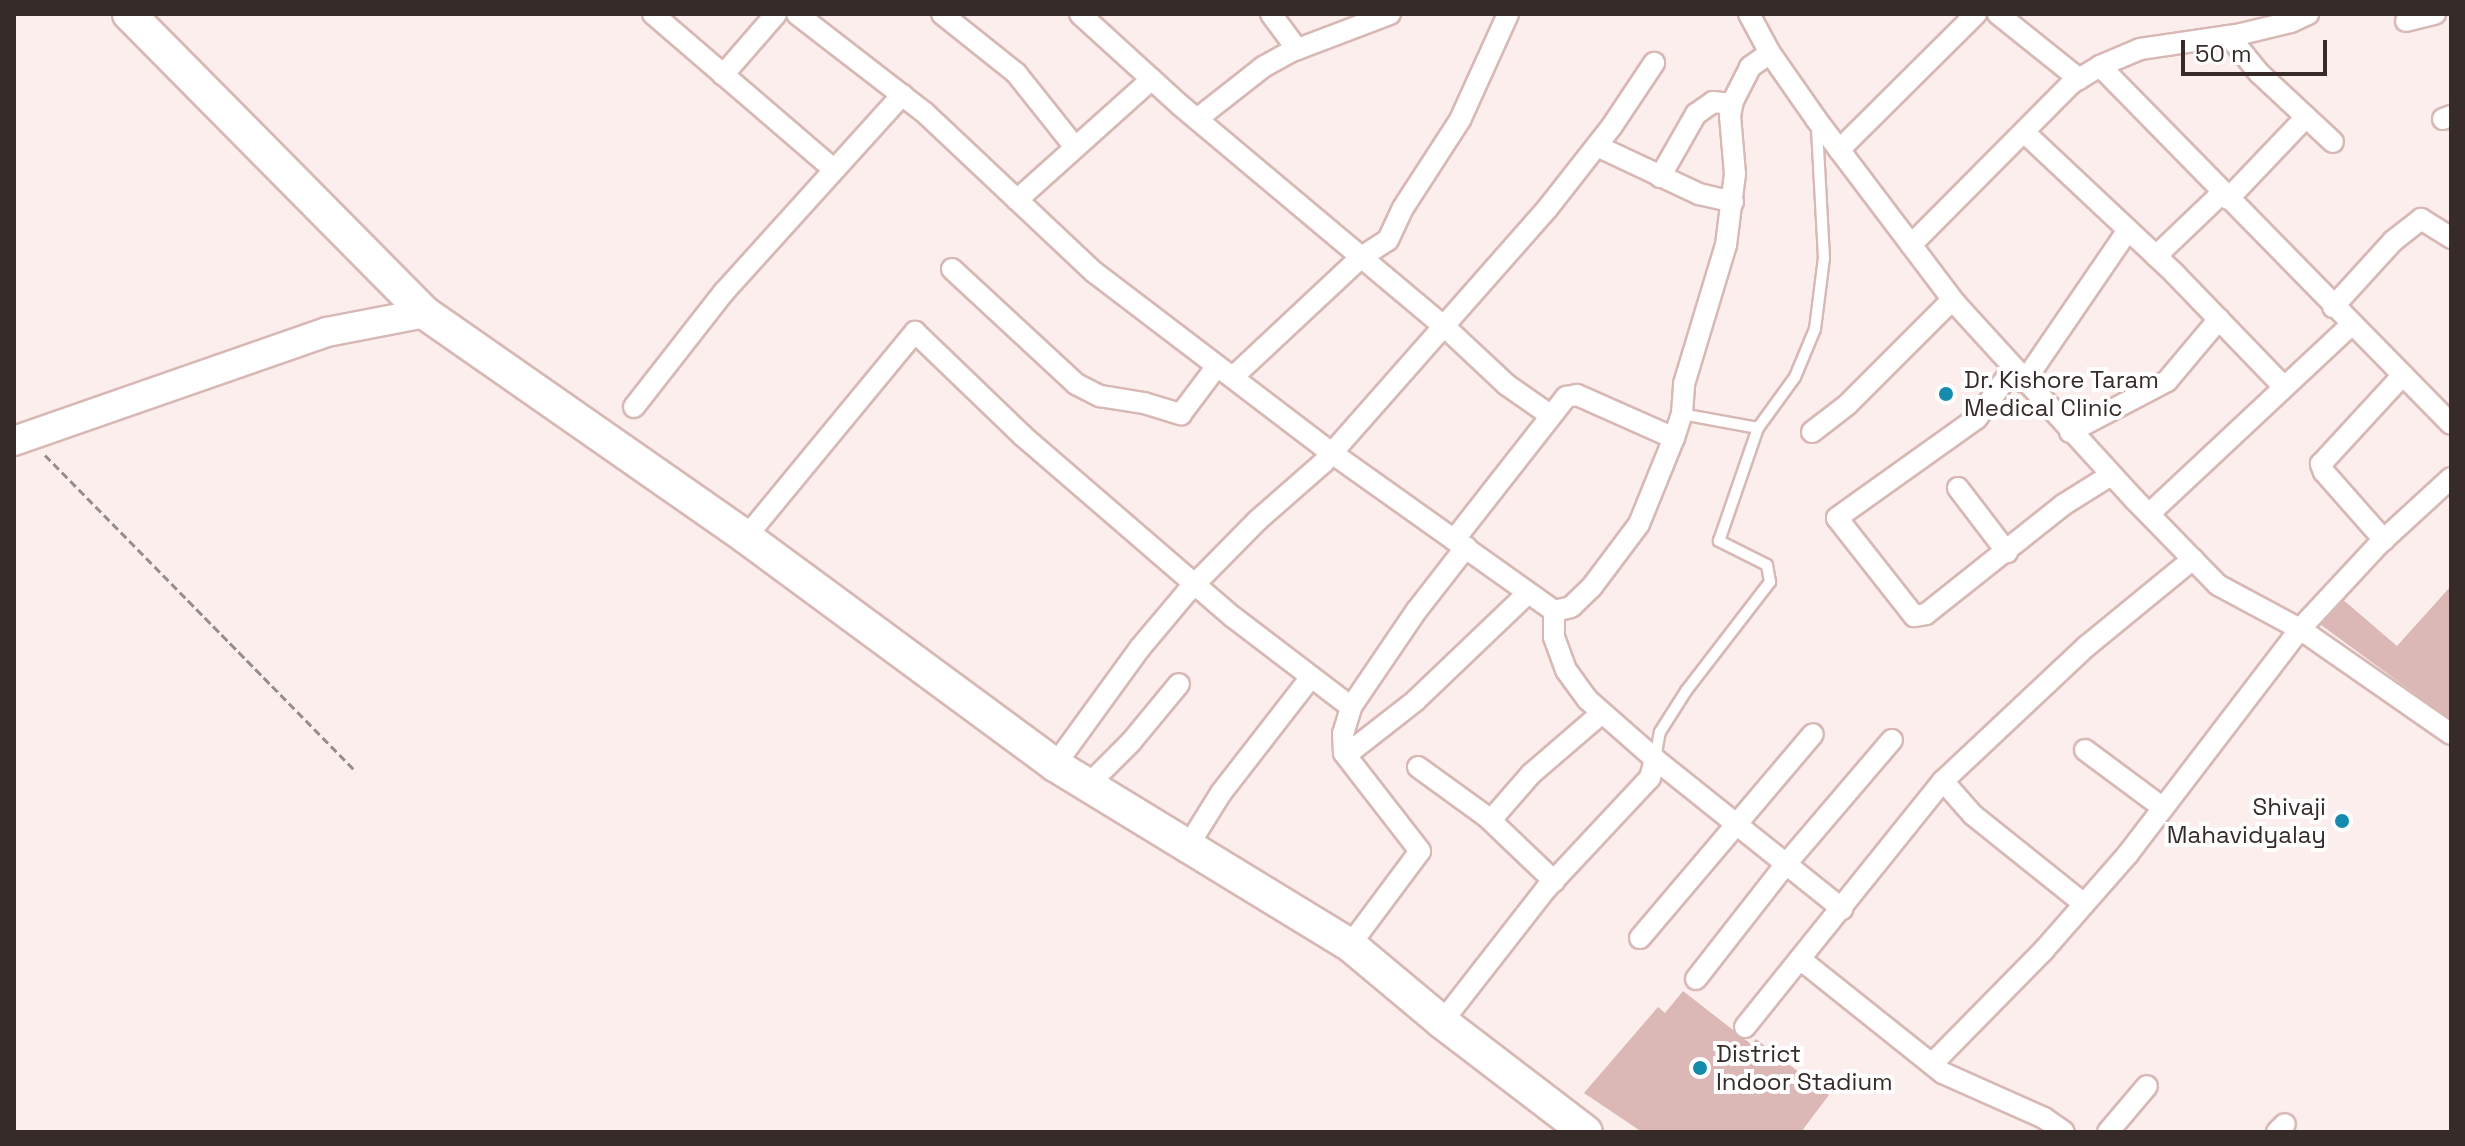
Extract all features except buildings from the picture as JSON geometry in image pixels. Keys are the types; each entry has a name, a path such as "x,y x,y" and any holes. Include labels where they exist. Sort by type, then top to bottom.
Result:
{"main road":[{"path":"129,14 425,313 746,537 1055,765 1350,945 1442,1022 1586,1132"},
{"path":"21,439 327,332 425,313"}],"street":[{"path":"653,14 833,169"},
{"path":"723,75 776,14"},
{"path":"797,14 902,95 1094,272 1332,453 1554,611 1571,607 1591,588 1639,524 1674,438 1682,414 1684,384 1726,245 1733,202 1732,104 1750,67 1770,53"},
{"path":"942,14 965,29 1016,73 1074,146"},
{"path":"1080,14 1197,119 1445,327 1507,385 1550,415"},
{"path":"1271,14 1297,49"},
{"path":"1197,119 1263,67 1297,49 1390,14"},
{"path":"952,269 1076,384 1100,396 1144,403 1181,414 1225,372 1360,258 1388,240 1403,208 1444,149 1479,83 1508,14"},
{"path":"1749,14 1770,53 1816,119 1952,300 2070,432 2218,585 2300,629 2451,734"},
{"path":"1839,150 1976,14"},
{"path":"1998,14 2079,79"},
{"path":"1911,245 2079,79 2100,66 2140,49 2229,36 2291,22 2308,14"},
{"path":"2406,21 2435,14"},
{"path":"2229,36 2259,73 2333,142"},
{"path":"1055,765 1140,648 1195,584 1258,520 1332,453 1445,327 1597,146 1654,63"},
{"path":"2100,66 2451,424"},
{"path":"1017,200 1152,79"},
{"path":"634,407 724,292 902,95"},
{"path":"1660,177 1696,114 1713,102 1732,104"},
{"path":"2156,256 2225,196 2306,117"},
{"path":"2024,132 2156,256 2283,386"},
{"path":"1597,146 1699,194 1733,202"},
{"path":"2333,307 2393,241 2421,219 2451,238"},
{"path":"2111,475 2063,505 1926,614 1914,616 1837,518 1977,418 2018,375 2128,230"},
{"path":"1812,432 1847,405 1952,300"},
{"path":"2070,432 2167,381 2219,319"},
{"path":"2149,514 2351,325"},
{"path":"746,537 915,332 1023,436 1195,584 1351,707"},
{"path":"2384,540 2324,472 2321,464 2402,376"},
{"path":"1350,945 1420,851 1346,755 1343,734 1351,707 1460,544 1550,415 1566,397 1577,395 1674,438"},
{"path":"1932,1064 2084,904 2163,808 2300,629 2384,540 2451,478"},
{"path":"1958,488 2007,552"},
{"path":"1745,1027 1943,781 2087,646 2193,559"},
{"path":"1346,755 1415,701 1528,593"},
{"path":"1554,611 1554,637 1566,670 1602,713 1842,909"},
{"path":"1188,846 1221,793 1311,677"},
{"path":"1088,785 1179,684"},
{"path":"1491,820 1531,774 1602,713"},
{"path":"1640,938 1813,734"},
{"path":"1696,979 1786,864 1892,740"},
{"path":"2085,750 2163,808"},
{"path":"1442,1022 1554,881 1650,778 1655,759"},
{"path":"1418,767 1491,820 1554,881"},
{"path":"1943,781 1973,815 2084,904"},
{"path":"1800,959 1943,1073 2044,1118 2064,1132"},
{"path":"2108,1132 2147,1086"}],"lane":[{"path":"1655,759 1660,732 1686,691 1770,582 1767,565 1719,541 1758,428 1795,377 1815,329 1824,258 1816,119"},
{"path":"1682,414 1758,428"}],"path":[{"path":"21,439 356,772"}],"shaded area":[{"path":"2451,586 2451,720 2321,625 2341,598 2397,646"},
{"name":"District Indoor Stadium","path":"1683,991 1751,1044 1756,1039 1829,1095 1801,1132 1642,1132 1584,1093 1658,1007 1665,1013"}],"place":[{"name":"Dr. Kishore Taram Medical Clinic","path":"1946,394"},
{"name":"Shivaji Mahavidyalay","path":"2342,821"},
{"name":"District Indoor Stadium","path":"1700,1068"}]}
